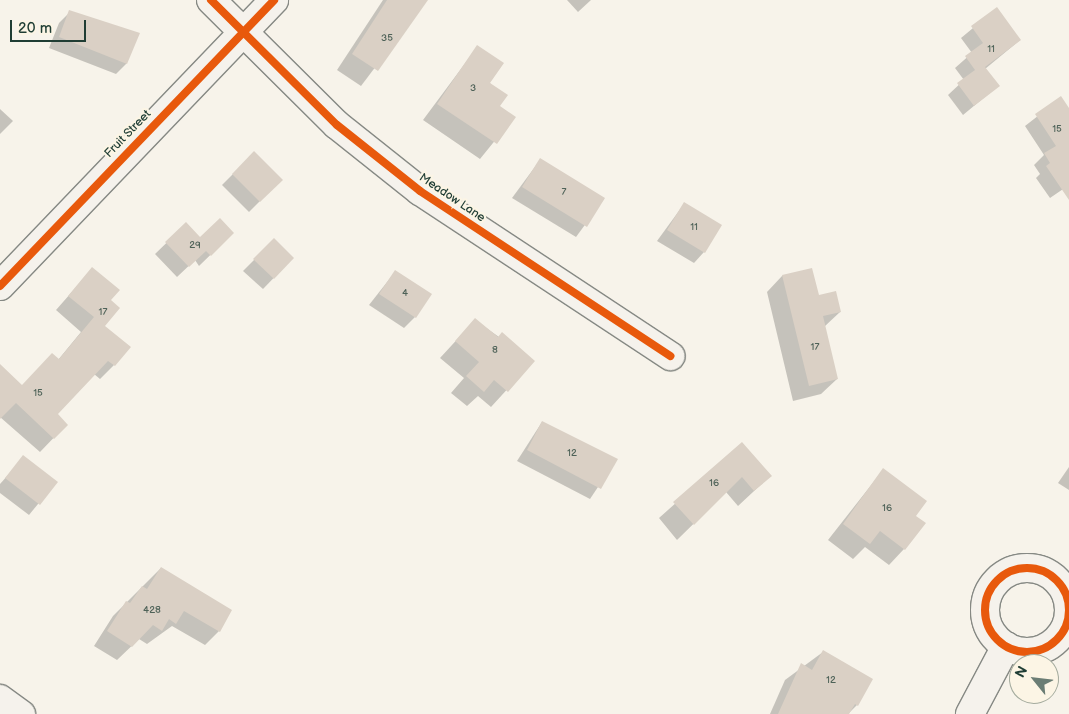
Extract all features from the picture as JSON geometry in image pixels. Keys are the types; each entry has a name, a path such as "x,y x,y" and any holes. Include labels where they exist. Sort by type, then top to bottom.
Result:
{"street":[{"name":"Meadow Lane","path":"211,0 336,125 420,191 670,356"},
{"name":"Fruit Street","path":"0,286 241,31 274,0"},
{"path":"970,714 1006,646"},
{"path":"0,699 21,714"}],"building":[{"path":"387,0 428,0 378,71 352,54"},
{"path":"997,7 1021,40 985,67 1000,86 974,106 957,83 975,70 965,56 983,43 971,26"},
{"path":"69,10 140,33 127,64 59,37"},
{"path":"477,45 504,63 490,83 508,95 500,106 516,117 497,144 437,104"},
{"path":"1061,96 1069,108 1069,200 1046,166 1050,163 1044,153 1056,146 1035,114"},
{"path":"254,151 283,180 260,202 232,174"},
{"path":"540,158 605,198 587,227 522,187"},
{"path":"684,202 722,225 705,253 667,230"},
{"path":"220,218 234,233 211,256 206,251 189,267 165,242 186,222 200,237"},
{"path":"274,238 294,258 274,279 253,259"},
{"path":"92,267 120,290 111,300 120,308 105,326 131,347 115,366 108,361 58,414 68,425 54,439 16,403 0,419 0,364 22,385 52,353 59,359 94,317 68,296"},
{"path":"812,268 819,295 836,291 841,312 823,316 838,379 809,386 782,275"},
{"path":"395,270 432,294 416,318 379,294"},
{"path":"475,318 498,337 502,332 535,361 508,392 494,380 484,392 466,376 479,362 455,341"},
{"path":"542,421 618,459 601,489 527,450"},
{"path":"742,442 772,476 754,491 742,477 694,525 673,502"},
{"path":"23,455 58,482 40,505 5,478"},
{"path":"883,468 927,501 916,516 926,523 905,550 880,531 870,544 843,524"},
{"path":"161,567 232,610 220,632 184,611 176,624 169,619 162,631 153,625 132,647 107,631 126,601 130,603 142,586 147,589"},
{"path":"823,650 873,679 858,706 855,704 849,714 778,714 801,663 812,670"}],"cycle path":[{"path":"211,0 337,125 420,191 670,356"},
{"path":"0,286 274,0"},
{"path":"1027,568 1043,571 1057,580 1066,594 1069,610 1066,626 1057,640 1043,649 1027,652 1011,649 997,640 988,626 985,610 988,594 997,580 1011,571 1027,568"}]}
